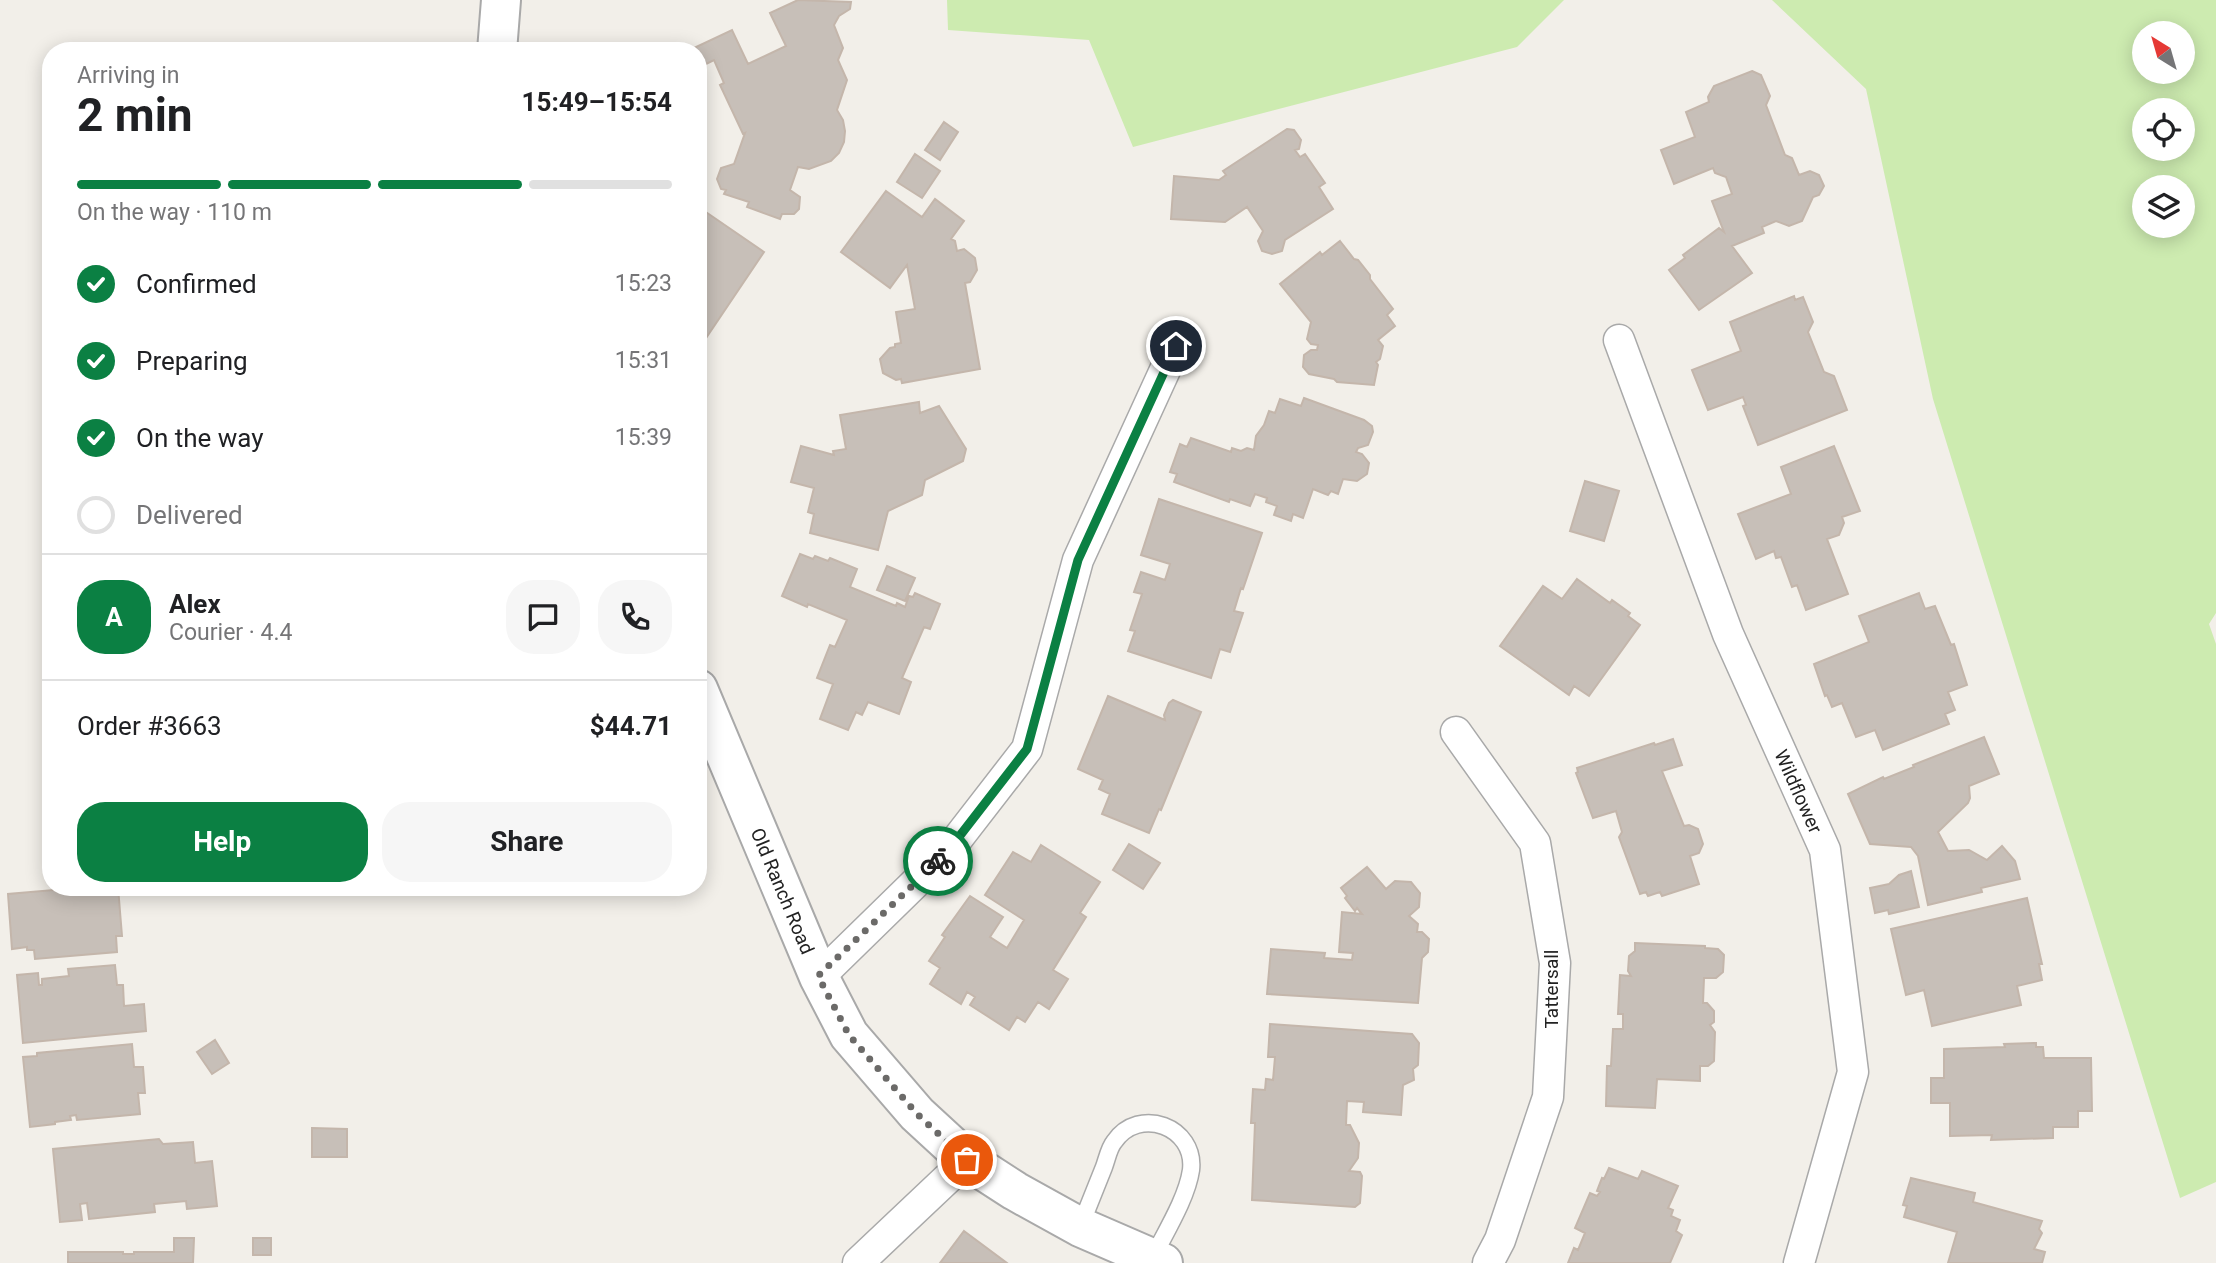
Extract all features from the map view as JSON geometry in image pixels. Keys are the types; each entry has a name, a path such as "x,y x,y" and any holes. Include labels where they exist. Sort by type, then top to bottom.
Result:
{"street":[{"path":"498,42 500,0"},
{"name":"Wildflower","path":"1619,340 1728,634 1825,849 1853,1072 1798,1263"},
{"path":"818,976 948,851 1027,749 1078,560 1176,346"},
{"name":"Old Ranch Road","path":"707,711 818,976 849,1035 917,1114 967,1160 1014,1191 1080,1227 1158,1261"},
{"name":"Tattersall","path":"1456,732 1535,844 1555,963 1548,1097 1500,1240 1488,1263"},
{"path":"858,1263 967,1160"}],"lane":[{"path":"1080,1227 1114,1142 1128,1129 1143,1123 1161,1124 1179,1135 1189,1151 1191,1169 1158,1261"}],"green space":[{"path":"947,0 1564,0 1517,47 1133,147 1089,40 948,30"},
{"path":"1772,0 2216,0 2216,613 2209,624 2216,644 2216,1182 2180,1198 1933,399 1866,89"}],"building":[{"path":"798,0 851,2 850,9 839,16 834,25 843,48 838,60 847,80 837,110 843,120 844,142 831,161 809,169 798,167 790,190 800,197 799,209 794,214 782,214 780,219 747,207 749,202 724,194 726,190 721,189 717,179 721,168 734,164 745,133 743,134 720,85 724,83 714,60 707,64 707,42 732,30 748,64 786,46 770,13"},
{"path":"1752,71 1761,75 1770,96 1766,105 1785,155 1792,158 1799,175 1810,171 1819,175 1824,186 1819,195 1813,197 1802,221 1789,226 1776,221 1762,227 1764,233 1732,246 1752,273 1699,310 1669,270 1685,258 1683,255 1719,228 1724,232 1712,201 1732,194 1726,177 1715,173 1713,168 1674,184 1661,150 1695,137 1686,112 1709,102 1708,97 1714,86"},
{"path":"944,122 958,132 940,160 925,150"},
{"path":"1287,129 1294,130 1301,140 1299,149 1295,150 1300,157 1305,154 1325,183 1319,187 1333,209 1285,240 1282,251 1272,254 1262,251 1258,241 1263,231 1247,207 1225,222 1171,219 1174,176 1219,180 1226,175 1223,171"},
{"path":"915,154 940,171 922,198 897,182"},
{"path":"886,191 922,217 935,199 964,221 951,239 955,241 957,251 964,249 975,258 977,270 970,282 965,283 980,369 902,383 901,379 896,380 883,373 880,359 890,348 895,347 895,344 901,343 896,312 915,309 907,265 890,288 841,252"},
{"path":"707,213 764,252 707,337"},
{"path":"1340,241 1370,275 1370,279 1393,309 1387,315 1395,326 1378,340 1383,346 1380,359 1376,362 1378,365 1374,385 1337,382 1309,374 1303,367 1304,355 1311,350 1317,350 1318,345 1311,344 1307,339 1311,322 1280,284 1320,252 1322,255"},
{"path":"1794,296 1795,300 1803,297 1813,322 1808,332 1824,372 1834,376 1847,410 1758,445 1743,406 1746,405 1743,397 1708,410 1692,370 1741,351 1730,322"},
{"path":"1304,398 1364,420 1372,426 1373,432 1368,445 1358,448 1356,452 1362,454 1369,463 1367,474 1357,481 1343,479 1338,494 1331,491 1328,495 1313,489 1303,518 1293,514 1291,521 1274,515 1277,506 1266,502 1267,498 1255,494 1250,506 1230,499 1229,502 1174,482 1177,474 1170,472 1180,444 1187,447 1191,438 1231,452 1232,448 1241,451 1247,448 1254,450 1256,436 1269,411 1275,413 1280,399 1301,406"},
{"path":"919,402 920,413 939,406 966,449 963,461 925,480 922,495 888,511 878,550 810,533 814,514 808,512 814,488 791,482 801,446 834,455 833,451 846,449 840,415"},
{"path":"1834,446 1860,511 1842,517 1844,523 1839,535 1827,539 1848,594 1806,610 1797,585 1792,587 1781,557 1776,558 1774,551 1756,559 1738,514 1791,494 1781,467"},
{"path":"1585,481 1619,491 1604,541 1570,531"},
{"path":"1159,499 1262,533 1234,611 1243,613 1230,652 1220,649 1211,678 1128,651 1135,631 1130,630 1142,594 1134,592 1141,572 1165,580 1170,564 1141,555"},
{"path":"800,554 828,561 830,558 857,569 850,587 896,606 897,603 905,607 909,596 913,597 915,593 940,604 930,629 924,627 902,678 911,682 899,714 868,702 862,715 856,712 848,730 820,719 833,684 817,678 830,645 835,647 847,620 782,596"},
{"path":"887,566 915,578 905,601 877,590"},
{"path":"1577,579 1610,603 1612,600 1630,613 1628,616 1640,625 1589,696 1574,686 1569,695 1500,646 1543,586 1562,599"},
{"path":"1919,593 1925,609 1935,606 1951,645 1954,644 1967,685 1948,692 1955,710 1945,714 1949,724 1883,750 1875,730 1856,737 1842,703 1832,707 1827,695 1825,696 1814,664 1869,642 1859,616"},
{"path":"1108,696 1165,720 1164,715 1173,700 1201,712 1149,833 1102,814 1110,794 1099,789 1103,780 1078,769"},
{"path":"1984,737 1999,774 1969,786 1968,803 1938,832 1948,851 1969,850 1987,860 2002,846 2015,861 2020,879 1981,888 1982,892 1928,905 1918,856 1911,847 1870,844 1848,794 1883,777 1884,779"},
{"path":"1673,739 1682,765 1662,771 1684,826 1698,829 1703,844 1699,853 1690,856 1699,884 1662,896 1660,892 1648,896 1646,892 1640,894 1619,837 1622,832 1616,811 1593,818 1576,773 1577,768"},
{"path":"1129,844 1160,863 1143,889 1113,870"},
{"path":"1041,845 1100,882 1080,913 1086,917 1053,970 1068,979 1049,1009 1038,1002 1025,1022 1017,1017 1009,1030 970,1005 975,997 967,992 961,1004 930,984 940,968 929,961 945,937 942,935 970,896 1003,917 990,937 1007,948 1024,920 985,895 1013,852 1031,862"},
{"path":"1367,867 1386,889 1395,881 1411,882 1420,893 1419,907 1409,916 1418,924 1417,932 1422,932 1429,939 1428,952 1422,958 1418,1003 1267,994 1271,949 1325,953 1324,958 1352,960 1353,953 1339,952 1342,912 1362,914 1357,908 1355,911 1341,888"},
{"path":"1911,871 1919,907 1889,914 1888,910 1875,913 1870,888 1889,884 1899,875"},
{"path":"42,891 42,896 119,896 122,936 116,936 117,952 35,959 34,950 27,950 27,947 12,949 8,894"},
{"path":"2027,898 2042,964 2039,964 2042,980 2017,986 2021,1005 1932,1026 1924,990 1906,995 1891,929"},
{"path":"1635,943 1705,946 1718,949 1724,955 1723,972 1716,978 1704,978 1703,1003 1707,1003 1714,1011 1714,1022 1710,1025 1715,1032 1714,1061 1708,1066 1700,1066 1700,1081 1657,1079 1655,1108 1606,1106 1607,1066 1611,1066 1613,1029 1623,1029 1623,1014 1618,1014 1620,975 1631,976 1628,971 1629,956 1635,951"},
{"path":"115,965 117,985 123,985 124,1006 144,1004 146,1031 23,1043 17,975 38,973 39,985 42,985 42,979 69,976 68,969"},
{"path":"1270,1024 1412,1034 1419,1043 1418,1065 1413,1069 1414,1080 1403,1085 1401,1115 1363,1112 1364,1102 1347,1101 1346,1125 1350,1125 1359,1143 1358,1158 1349,1171 1360,1172 1362,1176 1360,1203 1355,1207 1252,1200 1255,1123 1251,1123 1253,1089 1265,1090 1266,1079 1273,1080 1275,1057 1268,1057"},
{"path":"215,1040 229,1063 212,1074 197,1052"},
{"path":"2036,1043 2036,1047 2043,1047 2044,1058 2091,1058 2092,1111 2078,1111 2078,1127 2053,1127 2053,1138 1991,1140 1992,1135 1950,1136 1950,1103 1931,1103 1931,1078 1944,1078 1944,1049"},
{"path":"132,1044 134,1067 143,1067 145,1093 138,1093 140,1114 77,1120 76,1115 70,1116 71,1120 30,1127 23,1057 37,1056 37,1053"},
{"path":"312,1128 347,1129 347,1157 312,1157"},
{"path":"159,1139 163,1144 193,1142 195,1163 212,1161 217,1206 187,1209 186,1201 154,1204 155,1212 89,1219 87,1203 80,1204 82,1220 60,1222 53,1149"},
{"path":"1609,1168 1638,1179 1642,1171 1678,1186 1668,1208 1673,1210 1671,1216 1680,1220 1676,1231 1682,1235 1670,1263 1568,1263 1574,1248 1578,1250 1585,1233 1575,1228 1590,1193 1597,1196 1602,1178 1604,1179"},
{"path":"1911,1178 1975,1193 1973,1202 2042,1221 2039,1229 2042,1233 2034,1249 2045,1252 2042,1263 1948,1263 1957,1232 1904,1217 1907,1206 1903,1205"},
{"path":"964,1231 1007,1263 940,1263"},
{"path":"174,1238 194,1238 193,1263 68,1263 68,1252 174,1252"},
{"path":"253,1238 271,1238 271,1255 253,1255"}],"way so far":[{"path":"938,861 818,976 849,1035 917,1114 967,1160"}],"route":[{"path":"938,861 1027,749 1078,560 1176,346"}]}
